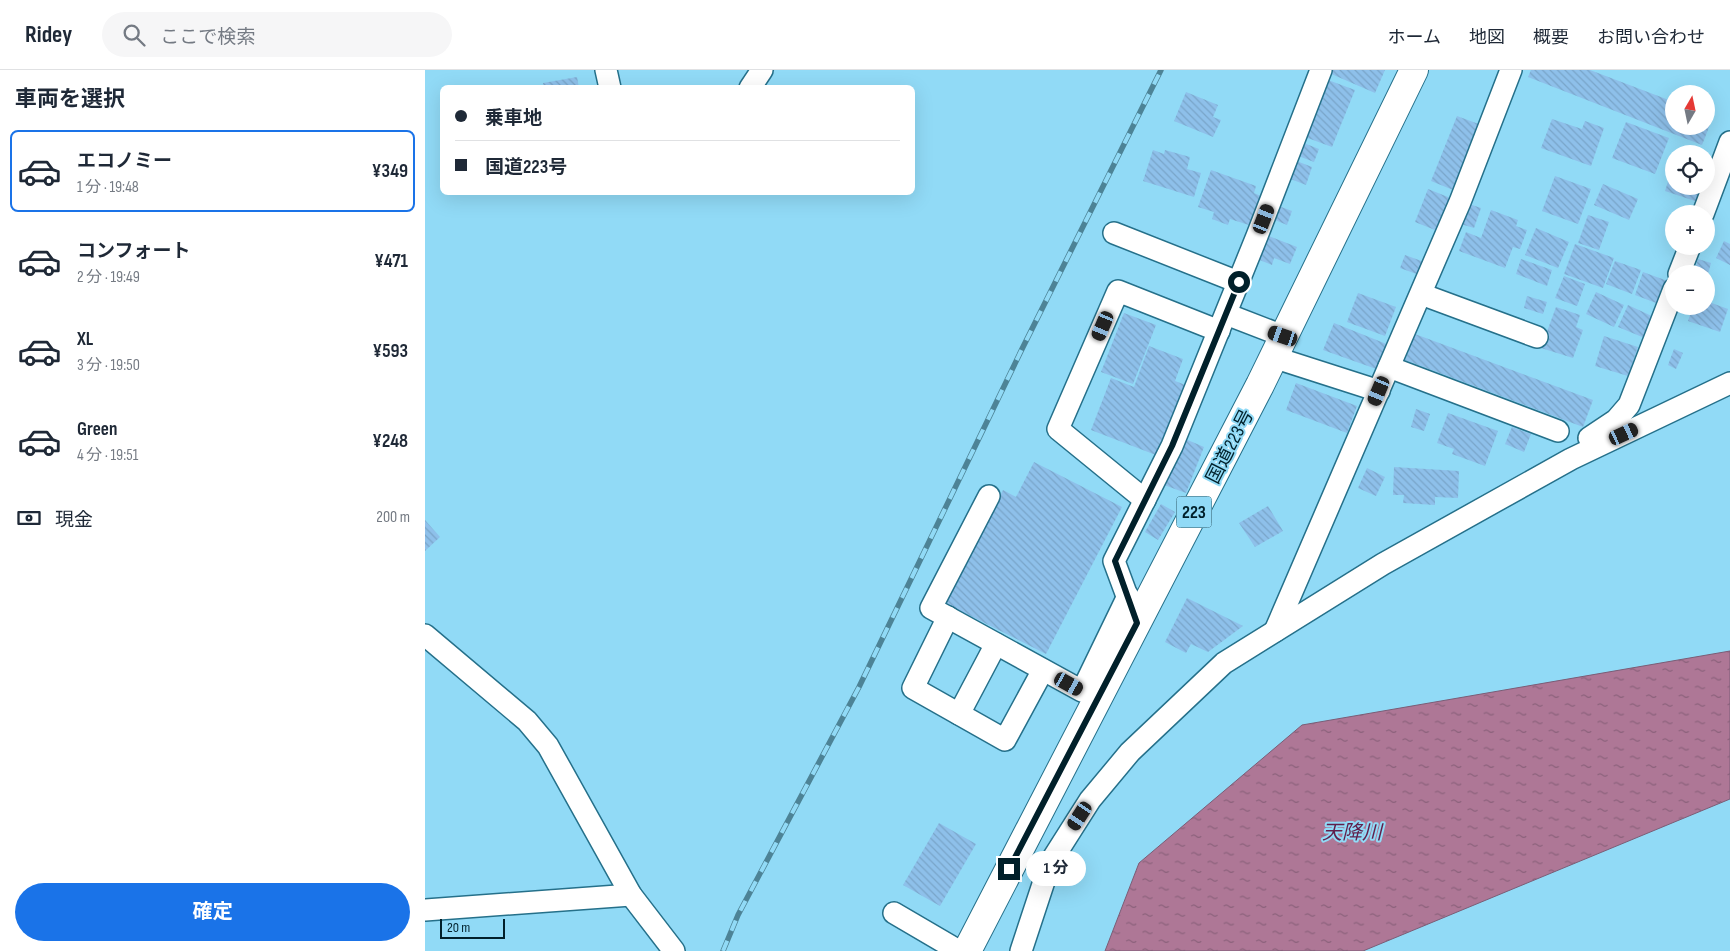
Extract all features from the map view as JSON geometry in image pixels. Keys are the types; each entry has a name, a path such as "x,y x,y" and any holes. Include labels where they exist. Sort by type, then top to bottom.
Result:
{"highway":[{"name":"国道223号","path":"967,951 1278,347 1414,70"}],"street":[{"path":"606,70 609,85"},
{"path":"752,85 763,70"},
{"path":"1137,623 1115,561 1172,446 1239,282 1321,70"},
{"path":"1275,631 1460,202 1511,70"},
{"path":"1706,205 1730,142"},
{"path":"1113,233 1239,282"},
{"path":"1145,500 1058,429 1118,291 1222,322 1379,391"},
{"path":"1421,294 1537,337"},
{"path":"1571,459 1589,437 1616,420 1629,405 1665,312"},
{"path":"1389,367 1558,431"},
{"path":"1021,951 1050,863 1090,800 1130,752 1224,663 1383,564 1571,459 1730,383"},
{"path":"989,496 931,608 1082,691 1127,596"},
{"path":"948,617 913,688 1005,740 1043,670"},
{"path":"425,635 527,721 541,736 631,895 674,951"},
{"path":"959,714 996,644"},
{"path":"425,910 631,895"},
{"path":"894,913 959,951"}],"water":[{"name":"天降川","path":"1730,651 1730,799 1363,951 1105,951 1139,863 1302,725"}],"building":[{"path":"1330,70 1385,70 1375,93 1329,73"},
{"path":"1531,70 1590,70 1665,99 1665,131 1528,77"},
{"path":"577,77 578,85 543,85 543,83"},
{"path":"1328,80 1355,90 1332,147 1305,137"},
{"path":"1186,92 1218,105 1213,117 1221,120 1213,137 1174,121"},
{"path":"1457,116 1484,126 1458,192 1431,181"},
{"path":"1552,119 1582,129 1585,121 1604,128 1591,166 1541,148"},
{"path":"1626,122 1669,138 1655,174 1612,158"},
{"path":"1676,135 1706,135 1702,145"},
{"path":"1301,142 1319,149 1314,162 1296,155"},
{"path":"1153,150 1164,154 1165,150 1190,157 1187,169 1201,173 1194,197 1143,181"},
{"path":"1294,160 1312,167 1306,185 1288,178"},
{"path":"1211,170 1256,186 1254,193 1263,197 1252,226 1230,219 1228,225 1212,219 1214,212 1198,207"},
{"path":"1555,176 1591,189 1578,224 1542,211"},
{"path":"1603,184 1638,199 1629,220 1594,205"},
{"path":"1428,189 1453,199 1440,232 1415,222"},
{"path":"1677,195 1700,195 1698,202"},
{"path":"1463,202 1481,208 1474,228 1457,223"},
{"path":"1276,205 1292,211 1287,225 1270,218"},
{"path":"1491,210 1518,220 1516,226 1527,230 1520,249 1513,247 1505,268 1459,251 1466,232 1481,238"},
{"path":"1588,215 1609,222 1599,250 1578,243"},
{"path":"1536,228 1569,242 1558,268 1525,255"},
{"path":"1266,235 1297,247 1290,264 1274,258 1272,265 1257,259"},
{"path":"1724,241 1730,244 1730,265 1716,258"},
{"path":"1575,244 1614,258 1603,288 1564,274"},
{"path":"1405,255 1427,263 1422,276 1400,268"},
{"path":"1521,259 1552,270 1547,286 1516,274"},
{"path":"1698,259 1711,263 1710,265 1696,265"},
{"path":"1615,261 1641,270 1632,294 1606,284"},
{"path":"1643,272 1665,280 1664,306 1635,295"},
{"path":"1564,276 1585,284 1577,306 1555,298"},
{"path":"1596,292 1624,305 1614,327 1586,314"},
{"path":"1358,293 1396,307 1385,336 1347,322"},
{"path":"1527,296 1547,302 1543,314 1524,308"},
{"path":"1715,304 1728,309 1720,332 1688,321 1690,315 1715,315"},
{"path":"1628,305 1656,318 1647,339 1618,327"},
{"path":"1556,307 1580,315 1576,327 1583,330 1573,358 1541,348"},
{"path":"1124,313 1156,325 1133,384 1101,372"},
{"path":"1334,323 1389,345 1379,370 1323,350"},
{"path":"1415,334 1593,400 1583,427 1405,360"},
{"path":"1604,336 1638,347 1628,376 1595,366"},
{"path":"1149,346 1183,359 1175,381 1188,386 1161,457 1091,430 1111,378 1134,387"},
{"path":"1674,349 1683,353 1676,369 1668,365"},
{"path":"1296,383 1357,406 1347,433 1286,410"},
{"path":"1416,409 1430,414 1424,431 1411,427"},
{"path":"1448,413 1498,431 1485,466 1452,454 1454,449 1437,443"},
{"path":"1512,427 1531,434 1524,452 1505,444"},
{"path":"1183,438 1204,447 1186,493 1164,485"},
{"path":"1034,462 1122,507 1046,654 945,603 1003,490 1016,497"},
{"path":"1394,467 1459,471 1458,498 1435,497 1435,505 1403,503 1404,495 1393,495"},
{"path":"1367,468 1385,477 1376,496 1358,488"},
{"path":"1161,504 1175,512 1158,540 1145,532"},
{"path":"1268,506 1283,531 1255,547 1239,523"},
{"path":"425,520 440,537 425,551"},
{"path":"1187,598 1243,626 1208,652 1191,644 1186,653 1165,642"},
{"path":"939,823 976,844 940,906 903,885"}],"railway":[{"path":"723,951 738,915 859,687 1022,349 1161,70"}],"route":[{"path":"1009,869 1137,623 1115,561 1172,446 1239,282"}]}
